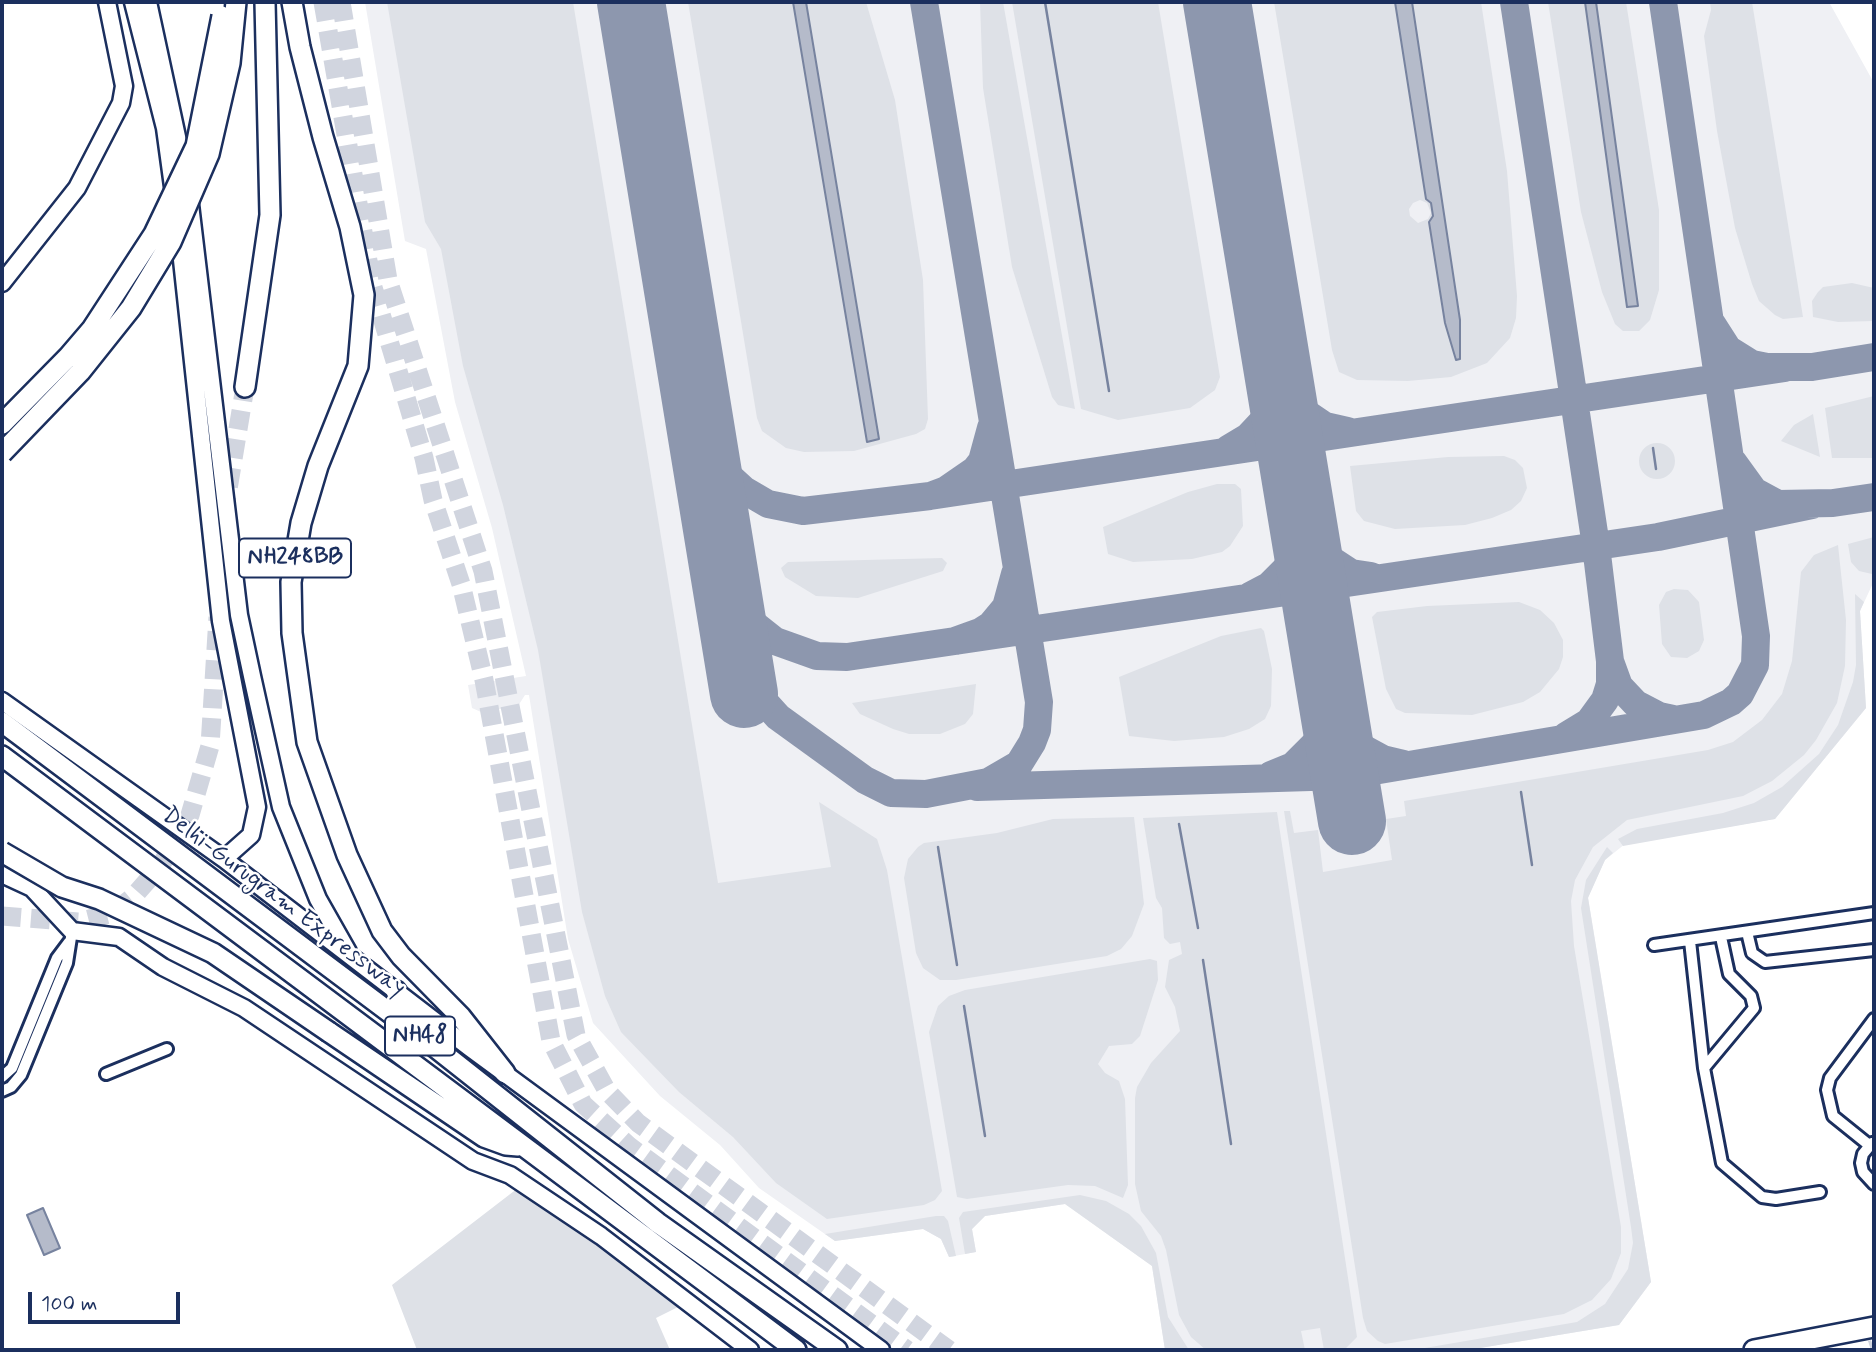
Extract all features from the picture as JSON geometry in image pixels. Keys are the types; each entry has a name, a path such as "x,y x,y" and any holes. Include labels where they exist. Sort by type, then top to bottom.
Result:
{"highway":[{"path":"2,424 92,329 154,234 196,146 220,34 224,2"},
{"path":"2,453 80,372 131,308 171,242 209,154 230,63 236,2"},
{"path":"245,387 270,215 265,2"},
{"name":"NH248BB","path":"292,2 300,47 350,227 364,295 358,366 318,466 301,523 291,582 292,633 307,742 347,855 382,931 401,956 461,1017 505,1073"},
{"name":"Delhi-Gurugram Expressway","path":"2,722 421,1036 658,1223 837,1350"},
{"name":"Delhi-Gurugram Expressway","path":"2,756 796,1350"},
{"path":"2,852 62,887 99,899 213,953 484,1136 506,1146 523,1146"},
{"path":"396,991 421,1036"},
{"path":"449,1058 487,1060"},
{"path":"1754,1350 1874,1327"}],"main road":[{"path":"2,283 77,188 121,103 124,86 107,2"},
{"path":"133,2 164,128 203,433 221,621 257,807 251,835 223,859"},
{"path":"148,2 196,235 239,615 252,676 281,807 318,899 352,958"},
{"path":"2,701 223,859 487,1060 881,1350"},
{"path":"2,874 32,888 71,935 119,937 163,967 244,1008 473,1161 510,1175 601,1236 750,1350"},
{"path":"505,1073 512,1107"}],"street":[{"path":"1654,946 1874,913"},
{"path":"1747,932 1752,953 1765,962 1874,950"},
{"path":"2,1077 12,1068 57,958 71,935"},
{"path":"2,1091 21,1075 67,963 71,935"},
{"path":"1704,1068 1754,1007 1751,996 1729,974 1721,937"},
{"path":"1689,941 1704,1068 1720,1158 1729,1171 1765,1198 1820,1192"},
{"path":"1874,1019 1830,1078 1828,1090 1833,1116 1871,1143 1861,1163 1863,1172 1874,1184"},
{"path":"106,1074 167,1049"}],"shaded area":[{"path":"365,2 1829,2 1874,83 1874,581 1860,611 1866,708 1775,819 1625,844 1605,860 1588,897 1651,1282 1619,1325 1468,1350 1165,1350 1152,1266 1065,1204 985,1216 972,1229 976,1252 949,1257 941,1239 923,1229 835,1241 759,1188 720,1145 660,1096 593,1023 568,939 529,695 525,695 518,706 481,712 472,708 468,685 526,676 492,528 455,402 426,249 405,241"},
{"path":"387,2 573,2 718,883 831,867 819,802 877,839 887,870 942,1191 935,1200 924,1205 827,1219 776,1183 733,1137 679,1092 621,1032 605,996 582,912 538,650 503,505 463,366 441,249 425,222"},
{"path":"688,2 793,2 867,442 879,439 806,2 866,2 895,100 923,280 928,419 925,429 916,434 854,451 804,452 786,448 762,431 757,418"},
{"path":"980,2 1003,2 1075,409 1058,405 1052,397 1012,267 983,88"},
{"path":"1012,2 1158,2 1220,377 1215,390 1190,408 1118,420 1081,409"},
{"path":"1274,2 1395,2 1426,199 1431,203 1433,216 1429,222 1445,323 1456,360 1460,359 1460,320 1412,2 1481,2 1507,171 1517,296 1516,318 1510,338 1487,363 1451,377 1408,381 1357,380 1339,372 1332,350","holes":["1420,200 1427,203 1431,213 1428,219 1418,223 1410,216 1409,209 1413,203"]},
{"path":"1548,2 1585,2 1628,307 1638,305 1596,2 1626,2 1659,210 1659,290 1650,320 1639,331 1623,331 1615,324 1602,292 1581,212"},
{"path":"1710,2 1752,2 1803,317 1783,319 1759,301 1735,228 1717,131 1704,36 1711,10"},
{"path":"1852,283 1874,288 1874,321 1838,322 1813,317 1812,301 1823,287"},
{"path":"1874,396 1874,458 1832,458 1825,408"},
{"path":"1813,414 1820,457 1781,441 1794,425"},
{"path":"1657,443 1669,449 1675,461 1669,473 1657,479 1645,473 1639,461 1645,449"},
{"path":"1504,456 1515,460 1523,468 1527,488 1521,501 1511,510 1492,518 1465,525 1395,529 1364,521 1356,511 1350,466 1448,457"},
{"path":"1217,484 1235,484 1241,489 1243,526 1230,546 1222,552 1192,559 1133,562 1108,554 1103,527 1188,492"},
{"path":"1874,537 1874,574 1859,571 1851,562 1848,544"},
{"path":"1838,545 1846,620 1845,666 1837,703 1816,740 1804,755 1772,781 1743,796 1627,820 1593,847 1575,880 1571,901 1574,946 1621,1227 1621,1253 1611,1279 1592,1300 1564,1314 1385,1344 1378,1341 1367,1331 1363,1318 1284,811 1290,811 1294,833 1318,830 1323,872 1392,860 1386,819 1406,816 1404,801 1708,750 1733,742 1762,720 1782,694 1792,661 1801,572 1814,555"},
{"path":"942,558 947,563 943,571 858,598 816,596 785,577 781,568 788,562"},
{"path":"1674,589 1688,590 1699,602 1704,640 1699,651 1687,658 1671,657 1662,644 1659,605 1666,592"},
{"path":"1855,594 1864,602 1860,611 1866,708 1775,819 1623,846 1618,839 1637,829 1723,813 1754,803 1782,787 1819,754 1838,725 1853,682 1856,665"},
{"path":"1519,602 1540,610 1554,623 1563,640 1563,657 1559,669 1540,692 1523,702 1472,715 1405,713 1396,709 1386,689 1372,617 1377,612 1427,606"},
{"path":"1261,628 1264,631 1272,669 1271,706 1265,719 1249,729 1224,737 1174,741 1129,736 1119,677 1221,636"},
{"path":"976,684 973,714 965,724 940,734 909,734 893,729 860,714 852,703"},
{"path":"1277,812 1357,1337 1344,1350 1324,1350 1320,1328 1301,1331 1305,1350 1206,1350 1191,1337 1179,1315 1166,1250 1161,1236 1141,1211 1135,1184 1137,1087 1151,1063 1180,1031 1175,1007 1165,987 1169,960 1182,954 1180,942 1170,944 1164,938 1162,908 1156,898 1143,818"},
{"path":"1134,817 1144,904 1132,936 1121,949 1107,956 956,980 940,980 923,968 916,953 904,878 908,859 918,847 924,843 997,833 1053,819"},
{"path":"1607,847 1613,853 1605,860 1588,898 1651,1282 1619,1325 1468,1350 1413,1350 1577,1322 1605,1304 1628,1269 1633,1243 1631,1227 1581,908 1586,880"},
{"path":"1150,959 1157,961 1158,980 1140,1036 1132,1044 1109,1046 1098,1064 1105,1073 1119,1081 1125,1099 1128,1185 1123,1198 1095,1186 1068,1185 967,1199 957,1197 929,1032 938,1006 949,996 965,990"},
{"path":"518,1188 680,1306 656,1318 670,1350 417,1350 392,1285"},
{"path":"1080,1195 1106,1201 1129,1214 1141,1226 1156,1253 1168,1317 1189,1350 1165,1350 1152,1266 1065,1204 985,1216 972,1229 976,1252 965,1254 959,1218 963,1212"},
{"path":"944,1216 948,1221 956,1256 949,1257 941,1239 923,1229 835,1241 825,1234"}],"water":[{"path":"793,2 806,2 879,439 867,442"},
{"path":"1395,2 1412,2 1460,320 1460,359 1456,360 1445,323 1429,222 1433,216 1431,203 1426,199"},
{"path":"1585,2 1596,2 1638,306 1627,307"},
{"path":"43,1208 60,1248 44,1255 27,1215"}],"waterway":[{"path":"1045,2 1109,391"},
{"path":"1653,448 1656,469"},
{"path":"1521,792 1532,865"},
{"path":"1179,824 1198,928"},
{"path":"938,847 957,965"},
{"path":"1203,960 1231,1144"},
{"path":"964,1006 985,1136"}],"taxiway":[{"path":"739,660 749,685 778,717 865,780 891,793 926,794 988,782 1019,764 1037,730 1039,702 924,2"},
{"path":"1514,2 1596,546 1610,661 1610,684 1605,700 1589,722 1566,736"},
{"path":"977,787 1344,776 1704,715 1731,702 1740,694 1755,665 1756,636 1663,2"},
{"path":"1712,324 1728,349 1752,364 1767,367 1812,367 1874,357"},
{"path":"930,496 1785,368"},
{"path":"1277,369 1300,409 1325,426 1347,431"},
{"path":"1228,449 1248,437 1263,421 1275,393 1278,371"},
{"path":"702,434 721,469 744,490 768,504 803,511 930,496 946,490 975,470 982,461 991,428"},
{"path":"1733,462 1754,491 1778,504 1833,503 1874,497"},
{"path":"955,641 1658,537 1812,505"},
{"path":"1301,513 1319,552 1351,573 1371,576"},
{"path":"1250,596 1269,586 1286,569 1298,543 1301,515"},
{"path":"727,588 751,622 775,641 817,656 847,657 955,641 980,632 991,625 1006,607 1015,574"},
{"path":"1611,664 1619,686 1636,704 1659,716 1673,719"},
{"path":"1271,775 1293,766 1316,743 1327,720 1330,690"},
{"path":"1332,700 1341,725 1359,746 1383,759 1404,764"}],"runway":[{"path":"631,2 744,694"},
{"path":"1217,2 1352,821"}],"tunnel":[{"path":"323,2 372,284 424,458 433,500 461,584 484,680 551,1041 583,1104 629,1146 907,1350"},
{"path":"341,2 388,280 483,571 576,1035 607,1091 638,1123 949,1350"},
{"path":"220,573 222,525 245,387"},
{"path":"2,916 78,922 113,913 134,896 161,865 190,815 210,746 218,617"}]}
